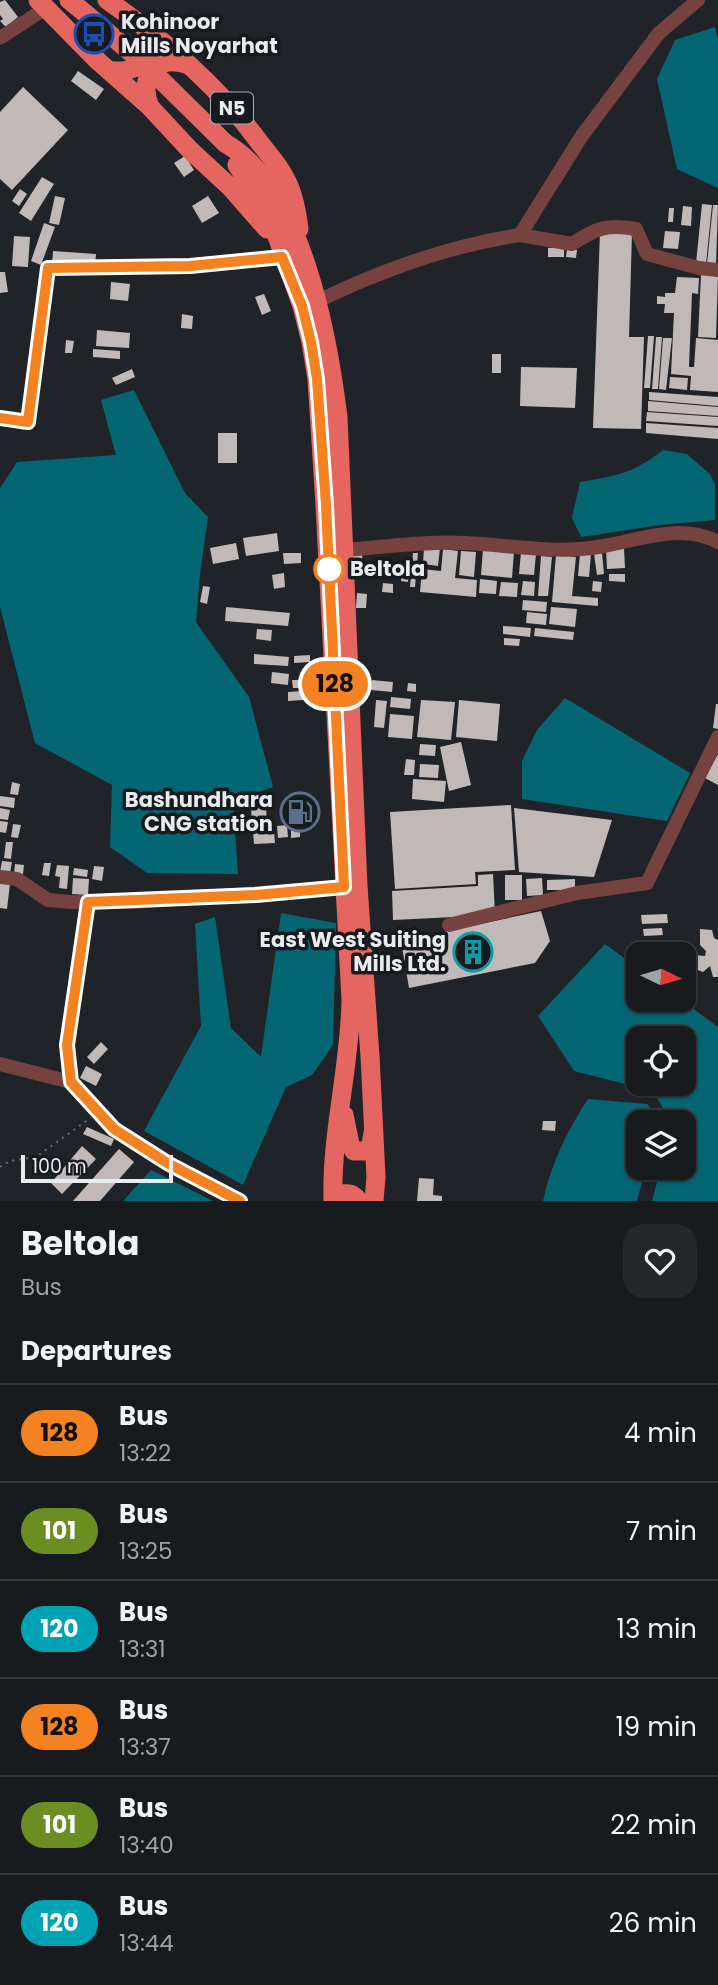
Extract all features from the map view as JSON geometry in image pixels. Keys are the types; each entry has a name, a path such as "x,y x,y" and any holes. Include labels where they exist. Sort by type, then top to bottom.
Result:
{"highway":[{"name":"N5","path":"69,0 148,67 225,143 244,155 263,178 282,209 303,253 318,301 334,381 338,417 358,886 374,1132 374,1201"},
{"name":"N5","path":"107,0 192,66 244,121 285,177 298,217 303,253"},
{"path":"42,4 230,187 254,214 281,252"},
{"path":"108,70 130,71 144,61 151,43 144,27"},
{"path":"150,107 144,95 144,87 147,79 161,63 181,62 192,66"},
{"name":"N5","path":"225,143 269,214 302,306 317,379 326,505 350,1033 332,1166 334,1201"},
{"path":"341,1093 350,1144 354,1151 368,1151 374,1132"},
{"path":"334,1201 341,1194 347,1193 354,1194 359,1201"}],"street":[{"path":"520,235 581,137 659,33 698,0"},
{"path":"0,38 42,4"},
{"path":"318,301 359,281 483,240 520,235 572,244 595,229 618,226 636,229 647,254 699,268 718,270"},
{"path":"0,418 28,422 48,268 190,266 281,252"},
{"path":"343,550 443,543 576,550 683,532 696,533 718,542"},
{"path":"449,925 577,893 647,883 718,737"},
{"path":"0,877 17,879 48,900 88,902 344,887"},
{"path":"71,1082 67,1045 88,902"},
{"path":"0,1064 71,1082 114,1129 169,1164 240,1201"}],"path":[{"path":"0,1167 10,1161 36,1157 98,1112"}],"water":[{"path":"715,27 718,40 718,188 677,169 657,79 675,40"},
{"path":"134,390 185,493 208,517 196,622 249,697 273,787 233,801 238,874 147,873 110,847 112,785 35,743 0,607 0,488 17,462 116,455 101,400"},
{"path":"663,450 687,454 710,474 715,485 715,520 581,537 572,518 580,482 624,472 643,464"},
{"path":"565,698 690,773 667,821 522,799 522,761 537,730"},
{"path":"281,913 336,923 333,1045 312,1075 286,1087 243,1185 144,1131 201,1026 195,924 215,917 231,1028 261,1057"},
{"path":"605,944 626,959 626,1012 696,1011 718,1027 718,1201 652,1201 658,1180 696,1180 696,1110 664,1110 656,1096 696,1096 696,1026 626,1026 626,1084 574,1071 538,1016"},
{"path":"588,1099 647,1104 652,1110 626,1110 626,1180 643,1180 637,1201 543,1201 550,1174 573,1123"},
{"path":"151,1170 213,1201 123,1201"}],"building":[{"path":"5,0 18,17 6,27 0,21 3,19 0,15 0,2"},
{"path":"78,71 104,89 96,100 71,81"},
{"path":"23,87 68,130 12,190 0,179 0,112"},
{"path":"185,156 194,170 184,177 174,163"},
{"path":"42,177 54,184 31,221 19,213"},
{"path":"20,189 27,194 19,206 12,201"},
{"path":"55,196 65,198 59,225 49,223"},
{"path":"208,196 219,213 202,223 192,206"},
{"path":"702,204 712,205 706,264 696,263"},
{"path":"713,205 718,205 716,265 707,264"},
{"path":"683,206 692,207 691,226 681,225"},
{"path":"669,208 674,208 673,222 668,222"},
{"path":"44,223 55,227 41,265 31,261"},
{"path":"665,231 680,232 678,249 663,248"},
{"path":"600,232 632,233 629,337 644,337 641,429 593,428"},
{"path":"14,236 30,237 28,267 12,266"},
{"path":"548,248 564,248 564,257 548,257"},
{"path":"567,249 577,250 576,258 566,257"},
{"path":"53,251 96,254 95,267 52,265"},
{"path":"0,272 5,272 8,292 0,293"},
{"path":"701,275 718,275 716,338 698,337"},
{"path":"677,277 699,278 698,294 692,293 689,367 694,367 696,338 718,340 718,392 690,390 691,376 671,374 674,313 664,313 665,304 657,304 657,296 665,297 665,293 675,293"},
{"path":"111,282 130,284 128,301 110,299"},
{"path":"264,294 271,311 262,315 255,297"},
{"path":"182,314 193,316 192,329 181,328"},
{"path":"97,330 130,333 129,348 96,346"},
{"path":"648,336 654,336 650,388 644,388"},
{"path":"656,337 662,337 658,389 652,389"},
{"path":"663,338 672,338 666,390 659,389"},
{"path":"66,340 74,341 72,353 65,353"},
{"path":"93,349 120,351 120,359 93,357"},
{"path":"492,354 501,354 501,373 492,373"},
{"path":"521,367 577,368 575,408 520,406"},
{"path":"132,369 135,377 116,385 112,378"},
{"path":"670,377 688,378 687,390 669,388"},
{"path":"649,392 718,397 718,406 649,400"},
{"path":"648,401 718,407 718,416 648,411"},
{"path":"647,412 718,417 718,426 646,421"},
{"path":"646,423 718,428 718,439 646,433"},
{"path":"218,433 237,433 237,463 218,463"},
{"path":"277,533 279,551 246,556 243,538"},
{"path":"236,543 239,559 213,564 210,548"},
{"path":"424,547 440,548 438,566 423,564"},
{"path":"624,548 625,568 607,569 606,549"},
{"path":"443,549 458,551 455,578 477,580 476,597 420,592 422,569 441,571"},
{"path":"483,549 514,552 512,578 481,575"},
{"path":"461,551 476,552 474,577 459,575"},
{"path":"521,552 536,554 534,575 519,574"},
{"path":"283,553 301,553 301,563 284,564"},
{"path":"413,553 418,553 415,587 410,587"},
{"path":"580,553 591,554 589,577 578,576"},
{"path":"602,553 604,574 597,575 594,554"},
{"path":"362,554 363,568 348,570 348,555"},
{"path":"556,555 576,557 572,596 598,598 598,606 552,602"},
{"path":"541,556 552,557 548,596 538,596"},
{"path":"403,562 409,563 408,582 401,581"},
{"path":"284,573 285,587 274,589 272,575"},
{"path":"609,574 625,574 625,582 609,581"},
{"path":"480,579 497,581 496,594 479,593"},
{"path":"523,581 535,582 534,596 521,595"},
{"path":"593,581 602,582 601,592 592,591"},
{"path":"501,582 518,583 517,597 499,596"},
{"path":"383,583 393,584 393,593 382,592"},
{"path":"203,586 210,587 207,604 200,602"},
{"path":"357,593 367,594 366,608 356,608"},
{"path":"523,600 547,602 546,612 522,610"},
{"path":"226,607 290,613 288,626 225,621"},
{"path":"551,607 577,609 575,627 549,624"},
{"path":"527,612 547,614 546,625 526,623"},
{"path":"503,626 531,628 530,637 503,634"},
{"path":"535,628 574,632 573,640 534,636"},
{"path":"257,629 272,630 271,641 256,639"},
{"path":"504,638 520,639 519,646 504,645"},
{"path":"254,654 289,657 288,666 254,664"},
{"path":"310,655 310,662 294,663 294,656"},
{"path":"272,672 289,674 288,685 271,683"},
{"path":"292,680 304,680 304,688 293,688"},
{"path":"372,680 393,682 392,692 371,690"},
{"path":"408,683 416,684 416,692 407,691"},
{"path":"302,691 303,700 288,701 288,692"},
{"path":"391,697 411,699 410,709 390,707"},
{"path":"376,700 387,701 384,728 374,727"},
{"path":"421,700 455,702 451,740 417,737"},
{"path":"459,700 500,704 497,741 456,737"},
{"path":"718,704 718,729 713,728"},
{"path":"390,714 414,716 412,739 388,737"},
{"path":"461,742 471,785 449,791 440,747"},
{"path":"420,744 436,745 435,756 419,755"},
{"path":"718,754 718,785 705,778"},
{"path":"406,759 415,760 414,775 404,775"},
{"path":"420,764 439,765 438,778 419,777"},
{"path":"413,779 446,781 444,802 412,799"},
{"path":"12,782 20,784 18,795 10,794"},
{"path":"0,796 15,798 14,808 0,806"},
{"path":"511,805 515,870 475,872 476,884 395,889 390,812"},
{"path":"266,806 267,826 252,827 251,807"},
{"path":"0,808 10,810 8,820 0,819"},
{"path":"514,808 612,820 594,877 519,872"},
{"path":"0,821 8,822 6,833 0,832"},
{"path":"13,824 21,825 18,838 11,837"},
{"path":"287,825 288,837 278,838 277,826"},
{"path":"291,827 300,827 300,837 291,838"},
{"path":"274,831 275,843 254,844 253,832"},
{"path":"6,842 13,842 11,859 4,858"},
{"path":"2,861 12,862 10,873 0,872"},
{"path":"44,863 51,863 49,876 42,875"},
{"path":"15,864 24,865 23,874 14,873"},
{"path":"57,865 69,866 67,889 59,888 60,877 55,876"},
{"path":"94,866 104,867 102,881 92,879"},
{"path":"74,868 88,870 87,877 73,875"},
{"path":"493,874 495,915 393,920 392,891 478,886 478,875"},
{"path":"505,875 522,875 522,900 505,900"},
{"path":"73,878 89,879 88,895 72,894"},
{"path":"542,878 543,895 527,896 526,879"},
{"path":"575,879 575,890 547,890 547,880"},
{"path":"0,883 10,884 7,909 0,908"},
{"name":"East West Suiting Mills Ltd.","path":"541,911 550,941 535,963 409,988 401,941"},
{"path":"667,914 668,923 642,924 641,915"},
{"path":"662,928 663,935 644,936 643,929"},
{"path":"700,929 712,930 714,938 718,940 718,977 713,977 710,966 703,972 696,969 696,955 705,956 706,951 700,945"},
{"path":"101,1042 108,1049 94,1064 87,1057"},
{"path":"86,1066 102,1074 96,1086 80,1078"},
{"path":"543,1121 556,1121 555,1131 542,1130"},
{"path":"87,1127 114,1139 111,1146 83,1134"},
{"path":"82,1146 96,1159 62,1194 51,1183"},
{"path":"119,1149 134,1162 100,1201 73,1201"},
{"path":"419,1178 434,1179 433,1195 442,1196 442,1201 417,1201"}],"bus line":[{"name":"128","path":"0,418 28,422 48,268 190,266 282,257 302,306 317,379 326,505 344,887 256,895 88,902 67,1045 71,1082 114,1129 169,1164 240,1201"}],"place":[{"name":"Kohinoor Mills Noyarhat","path":"94,34"},
{"name":"Beltola","path":"329,569"},
{"name":"Bashundhara CNG station","path":"300,812"},
{"name":"East West Suiting Mills Ltd.","path":"473,952"}]}
